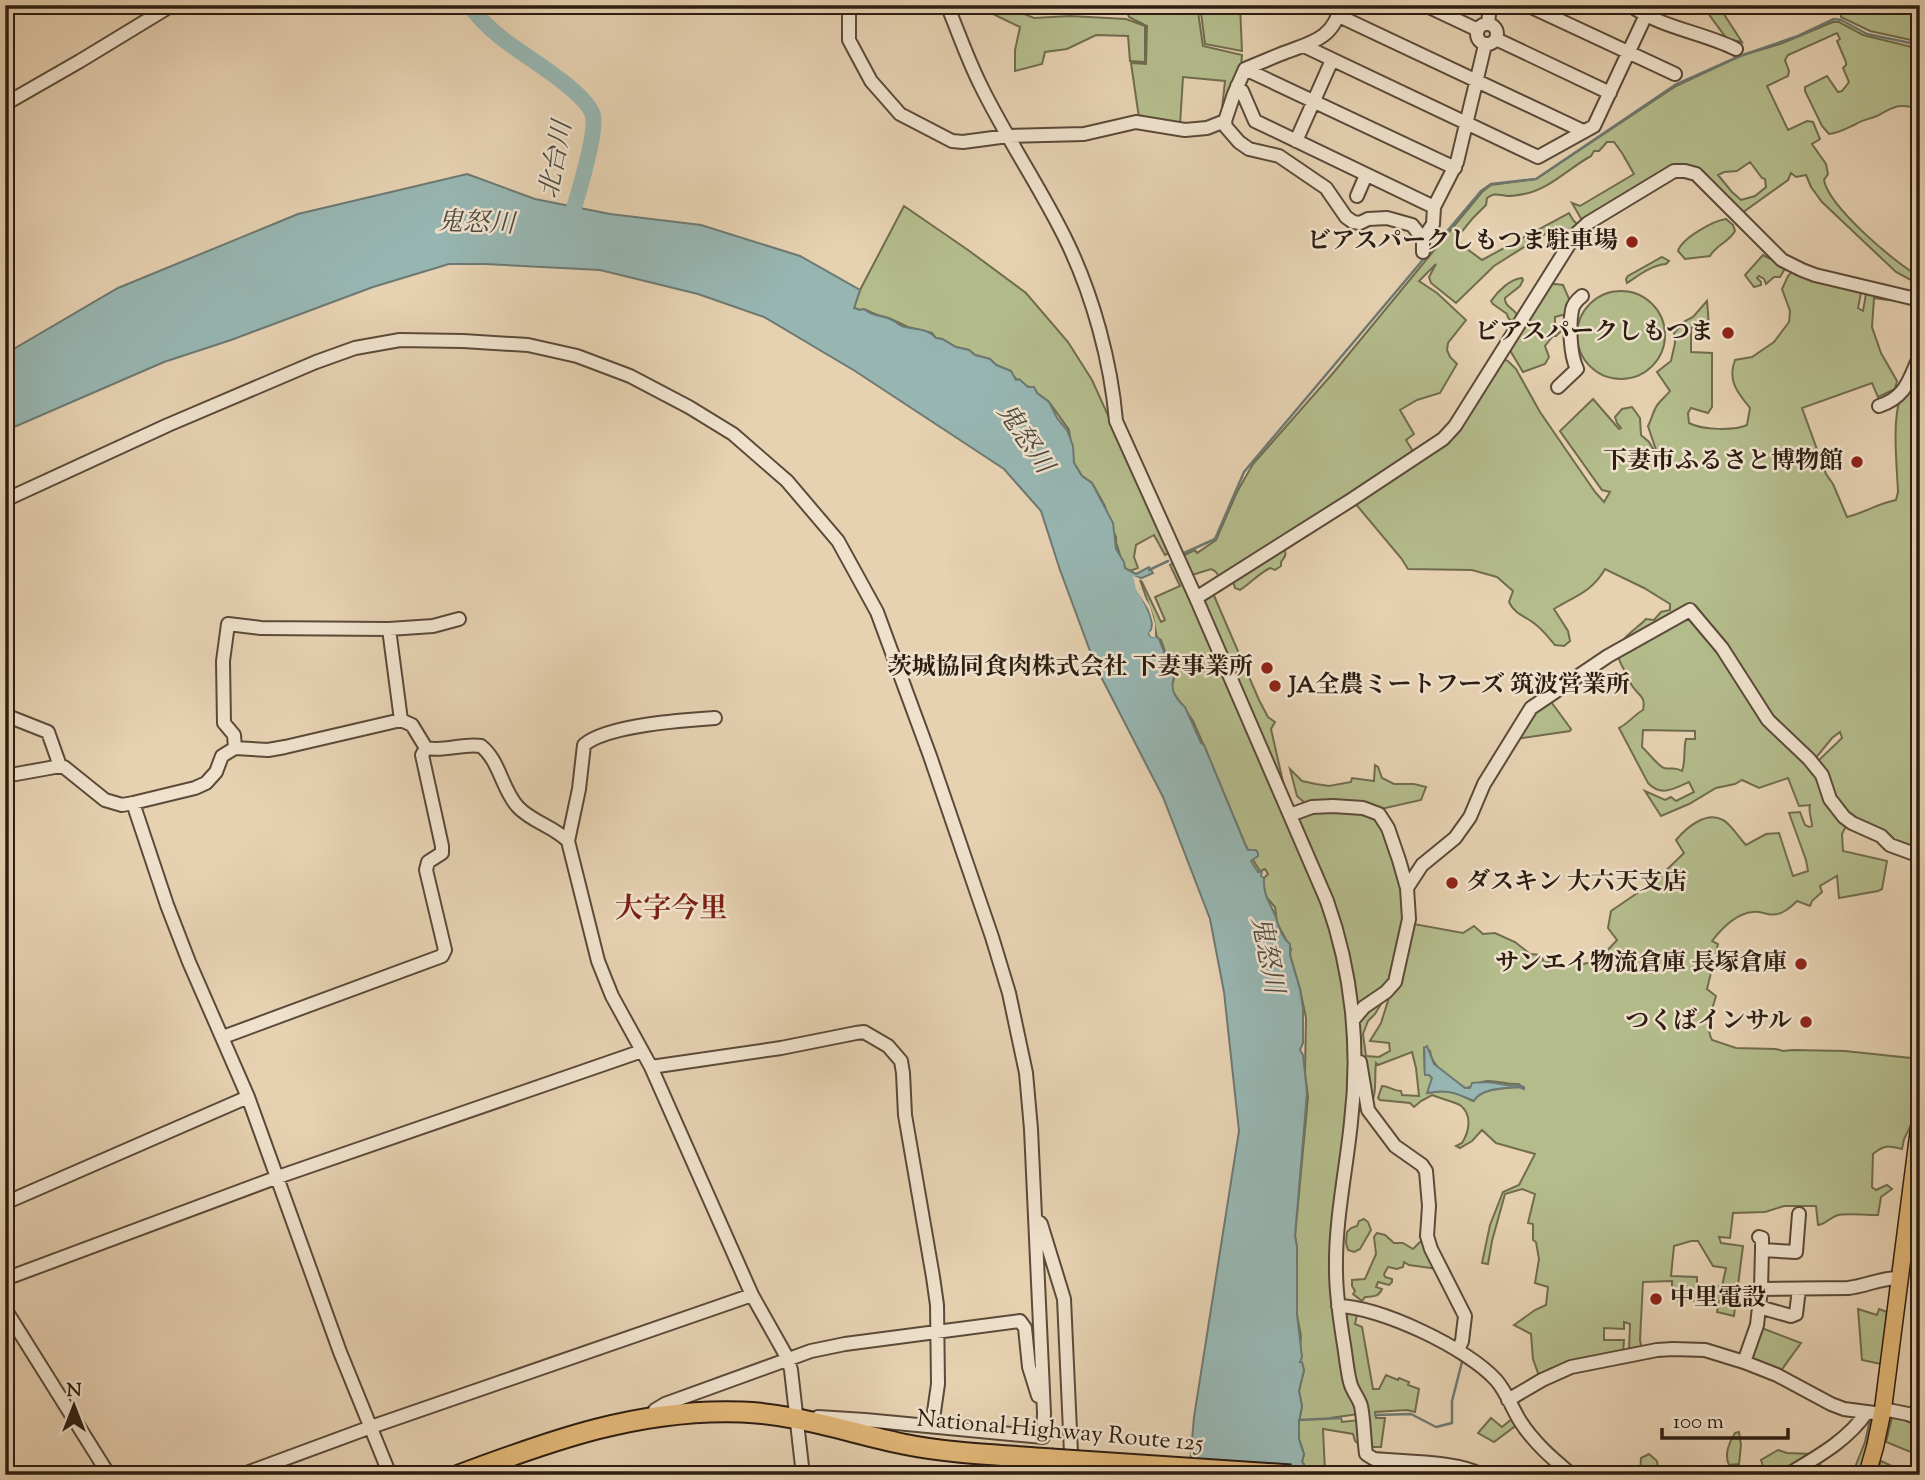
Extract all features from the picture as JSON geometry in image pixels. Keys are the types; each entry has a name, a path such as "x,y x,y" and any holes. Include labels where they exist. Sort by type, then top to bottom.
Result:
{"highway":[{"name":"National Highway Route 125","path":"459,1475 569,1436 607,1426 717,1412 743,1412 863,1427 935,1449 1046,1464 1291,1475"}],"main road":[{"path":"1867,1475 1875,1447 1878,1412 1901,1278 1920,1121"}],"street":[{"path":"5,104 172,5"},
{"path":"849,5 849,40 871,81 900,114 952,141 1084,134 1136,122 1185,130 1208,128 1225,121"},
{"path":"947,5 979,83 1067,242 1081,275 1103,344 1114,394 1116,421 1196,598 1336,925 1353,1020 1355,1056 1352,1119 1341,1188 1336,1272 1338,1306 1350,1384 1361,1405 1366,1454 1374,1459 1441,1465 1482,1475"},
{"path":"1425,5 1496,30 1477,79 1455,168 1434,207 1433,224 1423,245 1412,225 1404,221 1387,218 1353,222 1346,217 1326,188 1279,156 1249,149 1238,142 1226,127 1225,121 1245,69 1314,43 1330,31 1340,10 1477,79 1584,131"},
{"path":"1490,5 1477,39 1491,42 1610,93"},
{"path":"1527,5 1675,74"},
{"path":"1630,5 1645,17 1720,41 1736,49"},
{"path":"1304,46 1538,157 1594,126 1645,17"},
{"path":"1296,141 1332,61"},
{"path":"1245,69 1455,168"},
{"path":"1237,86 1242,91 1255,121 1434,207"},
{"path":"1196,598 1443,439 1455,426 1575,235 1588,223 1674,171 1696,174 1782,260 1815,275 1920,300"},
{"path":"1357,196 1366,175"},
{"path":"1558,387 1577,369 1572,354 1572,308 1582,296"},
{"path":"5,500 167,425 316,362 355,348 400,340 528,345 577,356 630,376 689,407 733,434 787,481 838,541 877,612 974,883 1009,993 1026,1073 1044,1413 1042,1437 932,1426 863,1427"},
{"path":"1879,406 1893,401 1902,392 1920,355"},
{"path":"1407,888 1422,865 1455,838 1470,817 1484,784 1531,709 1608,656 1690,610 1723,649 1769,720 1809,758 1822,775 1830,799 1844,817 1881,836 1890,845 1920,856"},
{"path":"235,748 234,735 224,723 223,661 228,624 261,628 389,629 433,626 458,619"},
{"path":"389,629 401,720"},
{"path":"5,715 48,732 60,766"},
{"path":"715,718 672,721 592,738 584,745 579,789 568,841 598,961 612,996 651,1067 752,1294 788,1359 803,1475"},
{"path":"5,776 60,766 105,800 122,805 206,783 216,772 222,756 235,748 276,748 401,720 412,726 426,748 440,750 481,746 490,756 516,805 568,841"},
{"path":"223,1037 442,956 445,950 426,870 428,862 442,853 442,846 422,755 426,748"},
{"path":"132,803 167,905 248,1097 322,1303 390,1475"},
{"path":"1290,815 1312,807 1333,806 1363,808 1379,814 1388,828 1407,888 1409,919 1395,982 1386,992 1364,1007 1353,1020"},
{"path":"651,1067 781,1048 864,1032 888,1046 901,1061 905,1115 933,1277 938,1332 939,1384 932,1426"},
{"path":"5,1279 278,1177 642,1051"},
{"path":"1355,1056 1359,1061 1368,1110 1395,1146 1422,1165 1426,1171 1429,1206 1427,1236 1465,1316 1462,1341 1458,1350"},
{"path":"5,1203 248,1097"},
{"path":"1744,1362 1757,1325 1761,1289 1761,1244 1796,1252 1798,1214"},
{"path":"1035,1220 1041,1224 1066,1306 1072,1475"},
{"path":"1761,1289 1863,1287 1901,1278"},
{"path":"1759,1307 1780,1314 1796,1314 1798,1289"},
{"path":"241,1475 752,1294"},
{"path":"1338,1306 1352,1306 1395,1320 1458,1350 1479,1365 1498,1381 1535,1443 1572,1475"},
{"path":"5,1309 109,1475"},
{"path":"654,1418 655,1410 665,1404 811,1351 1020,1321 1025,1328 1029,1367 1044,1413"},
{"path":"1508,1400 1542,1380 1572,1367 1657,1350 1705,1350 1777,1375 1844,1409 1908,1414 1920,1419"},
{"path":"1787,1475 1824,1453 1878,1412"}],"green space":[{"path":"1125,5 1197,5 1203,46 1242,55 1241,67 1221,118 1225,81 1183,77 1180,125 1139,118 1131,63 1146,64 1147,26 1129,17"},
{"path":"1200,5 1240,5 1242,51 1205,44"},
{"path":"1702,5 1718,5 1742,42 1727,39"},
{"path":"1841,5 1920,5 1920,42 1870,31 1841,17"},
{"path":"1005,6 1034,18 1070,16 1126,19 1145,26 1145,62 1130,61 1128,36 1096,35 1067,49 1045,52 1042,64 1015,71 1015,50 1020,27 995,15"},
{"path":"1839,22 1863,35 1920,49 1920,109 1897,106 1829,134 1822,126 1805,87 1827,76 1838,92 1849,82 1843,68 1846,62 1837,41 1840,39 1837,33 1788,55 1785,60 1788,76 1767,86 1788,130 1807,121 1813,122 1820,139 1812,144 1826,164 1828,174 1824,180 1838,205 1880,247 1920,277 1920,285 1896,272 1822,202 1806,175 1796,177 1791,173 1788,180 1742,213 1693,167 1583,222 1572,203 1580,206 1634,174 1614,142 1607,142 1599,151 1594,151 1591,156 1542,188 1520,195 1490,196 1486,205 1455,240 1482,260 1569,213 1579,226 1568,238 1554,231 1543,235 1494,266 1456,303 1431,283 1429,277 1436,264 1419,281 1437,293 1466,320 1448,343 1450,357 1457,364 1440,393 1417,400 1400,410 1414,434 1406,440 1414,453 1221,579 1211,569 1192,575 1180,557 1195,550 1197,553 1216,540 1237,492 1253,464 1334,372 1482,192 1491,185 1536,179 1676,86 1740,56","holes":["1750,162 1765,179 1766,187 1755,196 1741,200 1718,175 1737,171"]},
{"path":"904,206 1026,293 1068,342 1092,380 1170,552 1165,555 1154,535 1136,545 1134,557 1138,568 1130,571 1124,568 1105,506 1092,483 1082,476 1074,463 1069,430 1049,402 1034,388 1020,382 1011,371 996,365 990,359 956,347 936,338 932,333 854,308 860,290"},
{"path":"1726,219 1735,231 1710,256 1685,259 1678,251 1685,241 1699,231"},
{"path":"1763,255 1786,267 1780,277 1774,277 1766,284 1759,276 1757,278 1761,285 1754,287 1745,275"},
{"path":"1662,257 1669,261 1627,283 1628,276"},
{"path":"1792,272 1860,291 1858,308 1863,311 1866,294 1870,292 1892,298 1874,298 1872,327 1881,353 1897,381 1895,389 1878,397 1872,383 1802,408 1826,474 1847,517 1896,500 1898,409 1904,392 1918,372 1920,373 1920,652 1916,692 1919,694 1915,719 1919,774 1916,778 1920,786 1920,853 1858,823 1846,826 1842,834 1843,851 1887,861 1882,889 1839,898 1837,876 1820,886 1822,892 1810,906 1797,901 1781,913 1772,915 1752,912 1729,922 1712,941 1718,944 1707,989 1716,996 1709,1030 1712,1040 1736,1048 1845,1051 1920,1059 1913,1121 1902,1149 1887,1147 1873,1154 1872,1187 1876,1190 1887,1185 1892,1189 1881,1197 1878,1215 1841,1214 1818,1225 1816,1206 1784,1206 1765,1212 1733,1213 1730,1238 1719,1237 1721,1243 1743,1246 1734,1316 1717,1312 1719,1301 1672,1300 1672,1281 1643,1282 1640,1340 1642,1350 1629,1350 1630,1324 1624,1322 1624,1329 1604,1328 1604,1340 1624,1340 1623,1352 1548,1374 1538,1373 1533,1359 1531,1334 1514,1325 1546,1305 1548,1287 1535,1283 1539,1259 1536,1242 1533,1240 1533,1224 1528,1223 1535,1194 1522,1189 1505,1194 1488,1264 1482,1263 1490,1225 1503,1192 1519,1185 1535,1154 1496,1143 1482,1130 1472,1141 1460,1148 1456,1146 1462,1143 1468,1129 1467,1114 1460,1105 1432,1095 1414,1107 1410,1103 1380,1100 1378,1098 1382,1086 1401,1091 1402,1095 1419,1096 1412,1052 1378,1065 1376,1063 1375,1092 1369,1107 1358,1058 1357,1033 1360,1021 1367,1009 1384,999 1368,1021 1363,1034 1366,1056 1379,1057 1390,1051 1389,1043 1370,1041 1381,1023 1414,924 1463,933 1474,926 1483,934 1495,933 1515,942 1530,954 1541,955 1544,962 1585,964 1600,957 1617,940 1608,928 1611,911 1655,881 1684,853 1676,840 1691,826 1704,819 1723,820 1746,845 1766,834 1779,833 1793,876 1808,871 1789,813 1800,812 1805,825 1812,826 1810,805 1799,806 1788,778 1759,788 1742,780 1716,788 1661,816 1645,791 1665,800 1671,797 1676,801 1694,792 1689,782 1663,791 1648,783 1619,728 1643,710 1644,705 1621,664 1618,652 1630,633 1646,619 1654,620 1661,612 1670,610 1670,604 1605,569 1589,588 1554,609 1568,631 1570,641 1564,646 1555,645 1538,626 1514,610 1509,602 1513,591 1497,577 1472,570 1408,569 1354,502 1447,442 1503,359 1516,369 1540,412 1604,502 1610,492 1602,490 1560,431 1593,399 1619,429 1621,428 1615,417 1622,409 1632,407 1640,418 1641,435 1655,452 1648,426 1656,406 1670,391 1657,372 1671,361 1674,333 1707,301 1709,326 1691,328 1691,352 1712,353 1712,407 1708,413 1691,408 1688,413 1689,423 1718,429 1747,425 1750,408 1735,386 1733,367 1735,360 1752,357 1774,342 1789,322 1790,311 1782,289","holes":["1643,730 1695,731 1695,739 1686,739 1682,771 1662,767 1642,747","1840,732 1842,738 1816,763 1814,760","1424,1048 1430,1051 1434,1062 1448,1077 1465,1088 1488,1081 1519,1084 1524,1089 1494,1089 1482,1093 1473,1101 1451,1092 1428,1093 1432,1078 1425,1074","1698,1241 1713,1266 1726,1268 1722,1286 1697,1286 1697,1277 1671,1276 1674,1246"]},
{"path":"1522,278 1520,286 1505,298 1506,304 1518,317 1513,321 1491,301 1505,286"},
{"path":"1549,285 1563,285 1570,301 1567,316 1555,317 1555,325 1567,328 1566,333 1561,331 1545,346 1549,357 1545,364 1523,372 1508,347 1520,329 1524,329 1526,321"},
{"path":"1621,291 1646,298 1658,310 1665,335 1658,360 1646,372 1621,379 1596,372 1584,360 1577,335 1584,310 1596,298"},
{"path":"1284,548 1281,566 1275,570 1266,570 1240,590 1235,588 1233,581"},
{"path":"1175,562 1332,925 1347,1002 1350,1063 1334,1282 1359,1414 1330,1418 1341,1418 1342,1422 1359,1420 1361,1446 1355,1441 1353,1434 1323,1429 1325,1472 1303,1471 1304,1454 1299,1439 1302,1406 1299,1391 1304,1370 1299,1362 1301,1336 1297,1315 1295,1236 1308,1097 1305,1073 1306,1018 1290,955 1291,949 1277,923 1275,907 1265,894 1263,882 1268,874 1265,869 1260,871 1253,860 1252,851 1248,850 1245,844 1193,721 1173,692 1174,678 1161,640 1157,638 1140,580 1161,622 1165,620 1155,597 1180,586 1170,565"},
{"path":"1212,591 1259,700 1268,717 1275,722 1271,729 1286,795 1202,602"},
{"path":"1549,699 1570,731 1516,739 1535,711"},
{"path":"1375,765 1382,778 1394,784 1426,787 1421,800 1381,809 1305,803 1297,796 1290,769 1302,781 1329,786 1351,782 1352,778 1374,781"},
{"path":"1316,810 1367,812 1384,827 1403,887 1405,919 1390,984 1356,1010 1342,928 1298,823 1300,818"},
{"path":"1920,1168 1920,1263 1906,1259"},
{"path":"1364,1219 1371,1230 1360,1249 1354,1252 1348,1250 1347,1232"},
{"path":"1377,1233 1385,1235 1394,1243 1403,1243 1413,1249 1424,1238 1438,1269 1404,1262 1403,1267 1397,1269 1388,1267 1384,1274 1392,1279 1392,1282 1389,1285 1378,1282 1376,1287 1382,1289 1379,1294 1365,1297 1362,1301 1353,1294 1355,1291 1352,1280 1365,1279 1376,1254 1374,1237"},
{"path":"1858,1309 1877,1315 1879,1309 1887,1312 1881,1364 1862,1360"},
{"path":"1358,1310 1355,1324 1362,1327 1373,1389 1379,1389 1386,1375 1409,1382 1408,1385 1419,1389 1415,1412 1375,1412 1376,1418 1385,1418 1381,1447 1367,1447 1354,1386 1344,1317 1348,1311"},
{"path":"1759,1327 1801,1343 1780,1372 1746,1360"},
{"path":"1876,1414 1863,1466 1859,1475 1852,1475 1865,1442 1871,1415"},
{"path":"1892,1417 1903,1417 1920,1424 1920,1437 1913,1453 1886,1442"},
{"path":"1491,1418 1502,1427 1513,1418 1518,1424 1494,1442 1478,1433"},
{"path":"1739,1432 1739,1464 1729,1465 1728,1449 1735,1433"},
{"path":"1778,1450 1811,1454 1784,1475 1766,1475 1761,1460"},
{"path":"1649,1454 1657,1461 1658,1467 1653,1471 1657,1475 1640,1475 1641,1458"},
{"path":"1813,1461 1838,1475 1790,1475"},
{"path":"1881,1461 1907,1473 1906,1475 1877,1475"},
{"path":"1360,1469 1443,1475 1356,1475"}],"water":[{"name":"鬼怒川","path":"467,174 535,199 610,214 701,225 800,256 860,290 854,308 864,309 903,326 925,331 1011,371 1016,380 1019,379 1028,387 1034,387 1037,393 1049,402 1067,430 1073,446 1074,463 1082,476 1092,483 1113,523 1116,549 1125,568 1136,574 1149,567 1153,573 1142,578 1136,577 1152,621 1149,634 1159,639 1174,678 1172,686 1175,694 1185,707 1204,745 1245,844 1248,850 1256,850 1258,853 1251,861 1258,872 1262,871 1267,897 1282,935 1290,944 1290,955 1303,1008 1303,1043 1300,1050 1303,1055 1307,1093 1295,1236 1297,1315 1302,1357 1300,1362 1304,1370 1299,1391 1302,1406 1299,1439 1304,1454 1302,1475 1189,1475 1194,1417 1239,1131 1224,992 1210,919 1163,797 1096,667 1041,511 1004,469 855,371 764,317 698,294 600,270 485,264 449,264 373,287 164,362 5,431 5,354 118,288 298,214"},
{"path":"1427,1046 1434,1064 1465,1088 1470,1088 1472,1083 1486,1082 1520,1085 1524,1089 1494,1089 1482,1093 1474,1101 1451,1092 1427,1093 1432,1078 1425,1075 1424,1048"}],"pier":[{"path":"1133,576 1139,578 1139,588 1150,606 1155,624 1155,637 1151,637 1149,633 1153,629 1153,623 1149,610 1136,589"}],"waterway":[{"name":"北台川","path":"469,5 499,36 552,73 579,96 593,116 589,154 568,227"},
{"path":"1184,553 1215,539 1244,472 1481,191 1491,184 1536,179 1675,85 1834,19 1867,34 1920,45"},
{"path":"1149,570 1168,561"},
{"path":"1375,1415 1411,1414 1436,1427 1452,1423 1452,1401 1463,1358"},
{"path":"1299,1420 1341,1418"}],"place":[{"name":"ビアスパークしもつま駐車場","path":"1632,242"},
{"name":"ビアスパークしもつま","path":"1728,333"},
{"name":"下妻市ふるさと博物館","path":"1857,462"},
{"name":"茨城協同食肉株式会社 下妻事業所","path":"1267,668"},
{"name":"JA全農ミートフーズ 筑波営業所","path":"1275,686"},
{"name":"ダスキン 大六天支店","path":"1452,883"},
{"name":"サンエイ物流倉庫 長塚倉庫","path":"1801,964"},
{"name":"つくばインサル","path":"1806,1022"},
{"name":"中里電設","path":"1656,1299"}],"district":[{"name":"大字今里","path":"671,910"}]}
